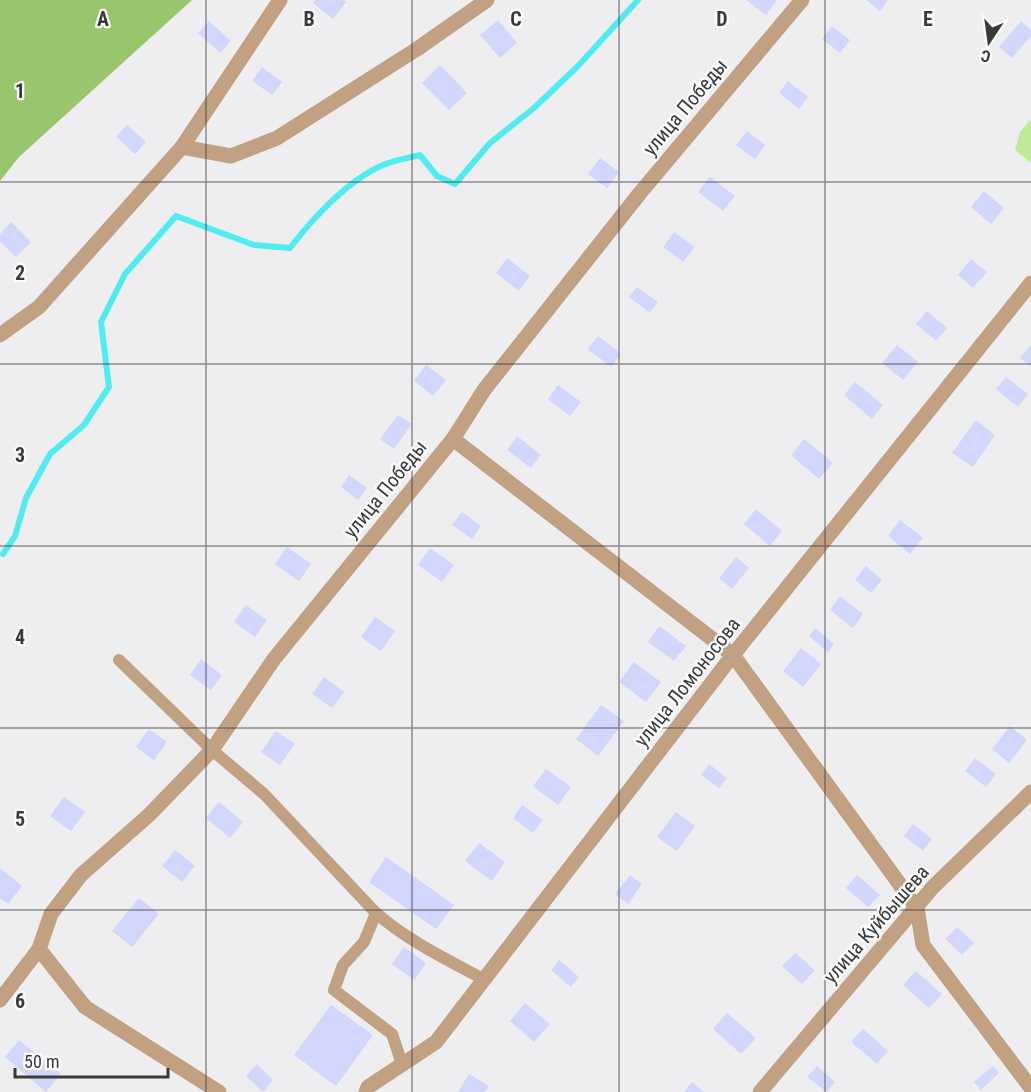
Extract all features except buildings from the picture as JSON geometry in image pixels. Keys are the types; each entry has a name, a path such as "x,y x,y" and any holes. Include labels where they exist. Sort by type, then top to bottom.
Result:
{"street":[{"path":"0,335 39,307 182,147 280,0"},
{"path":"182,147 231,156 277,138 417,49 487,0"},
{"name":"улица Победы","path":"0,999 39,949 51,914 81,875 149,815 212,750 274,659 453,439 483,390 625,212 802,0"},
{"name":"улица Ломоносова","path":"366,1092 368,1087 436,1042 733,655 1031,283"},
{"path":"453,439 733,655 917,908 923,945 1031,1088"},
{"name":"улица Куйбышева","path":"760,1092 933,887 1031,792"},
{"path":"39,949 85,1007 219,1092"}],"lane":[{"path":"119,660 212,750 264,794 386,922 484,980"},
{"path":"376,913 364,942 343,965 334,990 392,1034 402,1064"}],"green space":[{"path":"0,0 192,0 19,157 0,181"},
{"path":"1031,119 1031,163 1015,150 1020,132"}],"waterway":[{"path":"3,554 15,536 26,498 50,454 84,425 109,387 101,322 125,274 176,216 254,245 290,248 309,224 344,190 383,165 420,155 437,176 455,184 490,143 534,108 578,66 638,0"}]}
